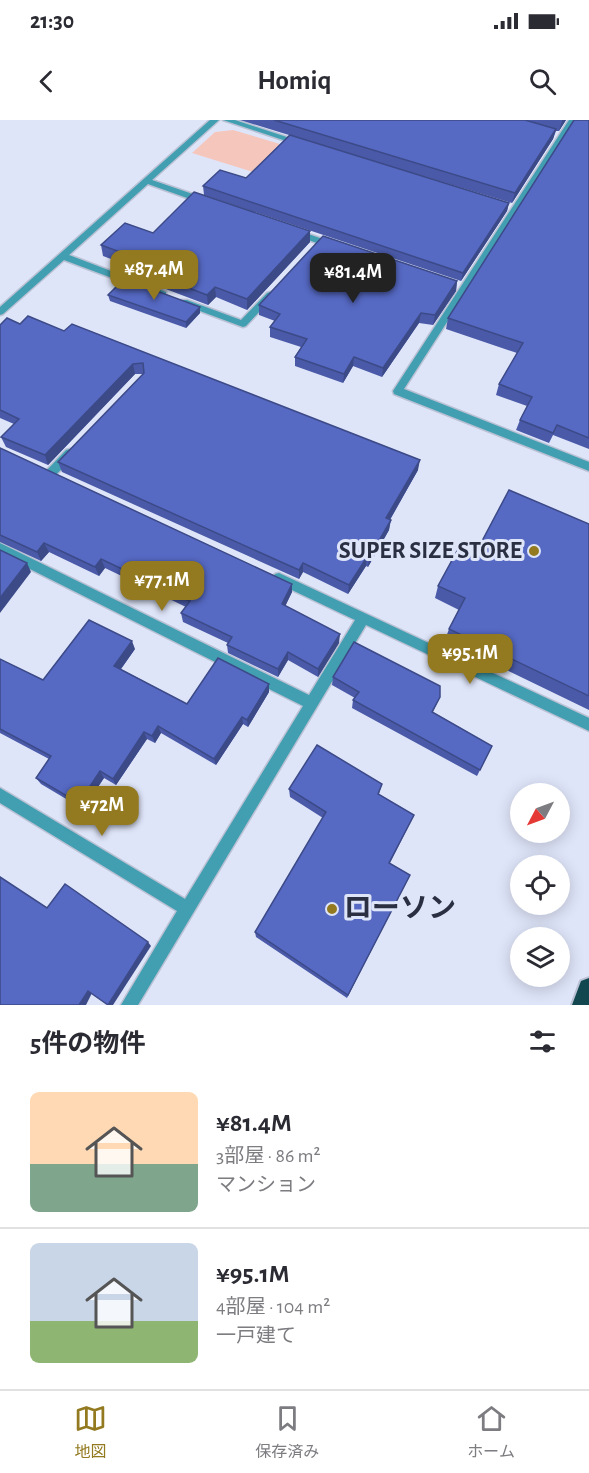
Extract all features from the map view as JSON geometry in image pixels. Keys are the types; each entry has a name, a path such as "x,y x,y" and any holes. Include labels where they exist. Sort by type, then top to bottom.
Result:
{"highway":[{"path":"582,1005 589,989"}],"street":[{"path":"0,312 215,120"},
{"path":"227,120 316,147"},
{"path":"573,120 556,136 515,209 398,391 589,466"},
{"path":"147,181 211,203"},
{"path":"504,206 515,209"},
{"path":"287,230 341,248"},
{"path":"312,249 319,241"},
{"path":"63,256 243,324 274,291"},
{"path":"452,285 464,288"},
{"path":"51,474 75,448"},
{"path":"0,548 311,703"},
{"path":"267,572 589,725"},
{"path":"129,1005 364,617"},
{"path":"0,795 186,908"}],"shaded area":[{"path":"233,130 280,144 253,172 192,153 215,132"}],"building":[{"path":"274,120 525,120 556,129 515,193"},
{"path":"574,120 589,120 589,438 557,425 553,433 520,420 532,397 499,384 523,343 448,318"},
{"path":"290,135 509,203 463,273 203,186 220,170 246,178"},
{"path":"194,192 310,231 247,299 215,287 207,295 132,266 139,259 101,245 125,223 153,233"},
{"path":"323,236 457,281 435,315 421,313 383,368 354,357 344,374 295,357 307,339 270,327 280,314 259,305"},
{"path":"124,279 200,307 186,322 108,295"},
{"path":"28,316 64,331 72,324 420,460 386,518 391,520 369,558 367,557 349,585 303,563 299,570 58,462 144,373 143,363 133,364 45,455 1,437 19,419 0,410 0,325 7,318 20,324"},
{"path":"0,448 292,584 282,604 340,634 318,669 288,652 278,669 227,645 232,637 181,613 190,601 101,559 95,567 44,543 37,552 0,535"},
{"path":"509,490 589,524 589,696 449,629 465,598 438,586 457,551 473,558"},
{"path":"0,550 27,563 0,598"},
{"path":"89,620 132,641 114,666 187,704 218,658 269,684 247,720 242,717 214,759 158,726 152,736 144,732 113,779 100,771 79,803 36,778 51,756 0,729 0,659 43,680"},
{"path":"354,642 440,686 440,697 432,712 492,746 480,770 353,700 359,692 333,677"},
{"name":"ローソン","path":"317,745 382,784 378,794 414,815 389,863 410,875 348,995 255,932 326,812 289,789"},
{"path":"0,877 47,908 65,884 148,942 108,1005 88,991 79,1005 0,1005"}],"place":[{"name":"SUPER SIZE STORE","path":"534,551"},
{"name":"ローソン","path":"332,909"}]}
